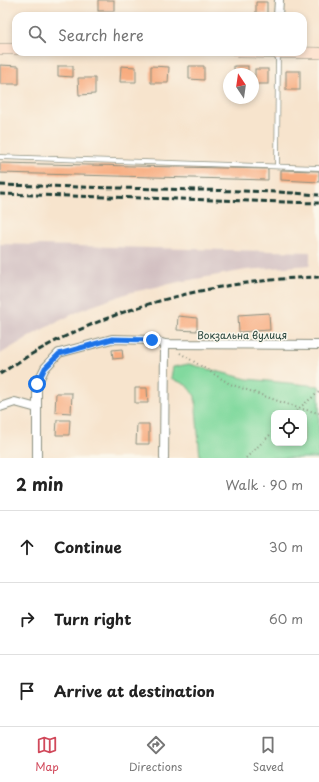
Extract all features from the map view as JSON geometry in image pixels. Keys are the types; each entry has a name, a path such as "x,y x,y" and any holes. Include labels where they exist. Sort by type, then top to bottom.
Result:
{"street":[{"path":"278,12 279,0"},
{"path":"0,49 12,49"},
{"path":"307,53 319,53"},
{"name":"Вокзальна вулиця","path":"37,458 37,384 45,368 59,354 112,339 152,340 165,344 319,345"},
{"path":"164,458 165,344"},
{"path":"0,407 15,402 37,408"}],"lane":[{"path":"277,166 278,56"},
{"path":"0,157 319,168"}],"path":[{"path":"165,344 230,384 298,408 319,413"},
{"path":"298,408 319,392"},
{"path":"246,458 271,434"}],"shaded area":[{"path":"0,244 310,252 310,265 246,270 128,293 81,310 39,331 0,354"}],"green space":[{"path":"189,364 247,379 319,386 319,458 200,458 195,396 186,385 171,378 173,367"}],"building":[{"path":"98,0 114,0 114,11 98,11"},
{"path":"256,2 267,2 267,12 256,12"},
{"path":"0,65 19,66 19,84 0,84"},
{"path":"58,66 73,66 73,77 58,76"},
{"path":"121,66 136,67 136,82 120,82"},
{"path":"151,66 169,67 168,83 151,83"},
{"path":"189,66 204,66 204,80 189,79"},
{"path":"234,66 248,66 248,68 234,68"},
{"path":"259,69 268,69 268,84 259,84"},
{"path":"286,71 300,71 300,90 286,90"},
{"path":"78,78 95,78 95,94 79,95"},
{"path":"0,163 268,169 268,180 0,173"},
{"path":"281,170 319,171 319,182 281,180"},
{"path":"269,313 270,330 239,332 238,315"},
{"path":"178,316 197,318 197,331 177,330"},
{"path":"122,349 123,358 113,359 112,350"},
{"path":"135,388 147,388 148,403 135,403"},
{"path":"56,393 72,393 71,413 55,412"},
{"path":"57,420 70,420 69,435 56,435"},
{"path":"137,424 149,424 149,444 136,444"}],"railway":[{"path":"0,185 279,192 319,195"},
{"path":"0,194 319,203"},
{"path":"0,374 36,352 73,333 112,316 152,303 194,292 235,285 277,279 319,277"}],"route":[{"path":"37,384 45,368 59,354 112,339 152,340"}]}
